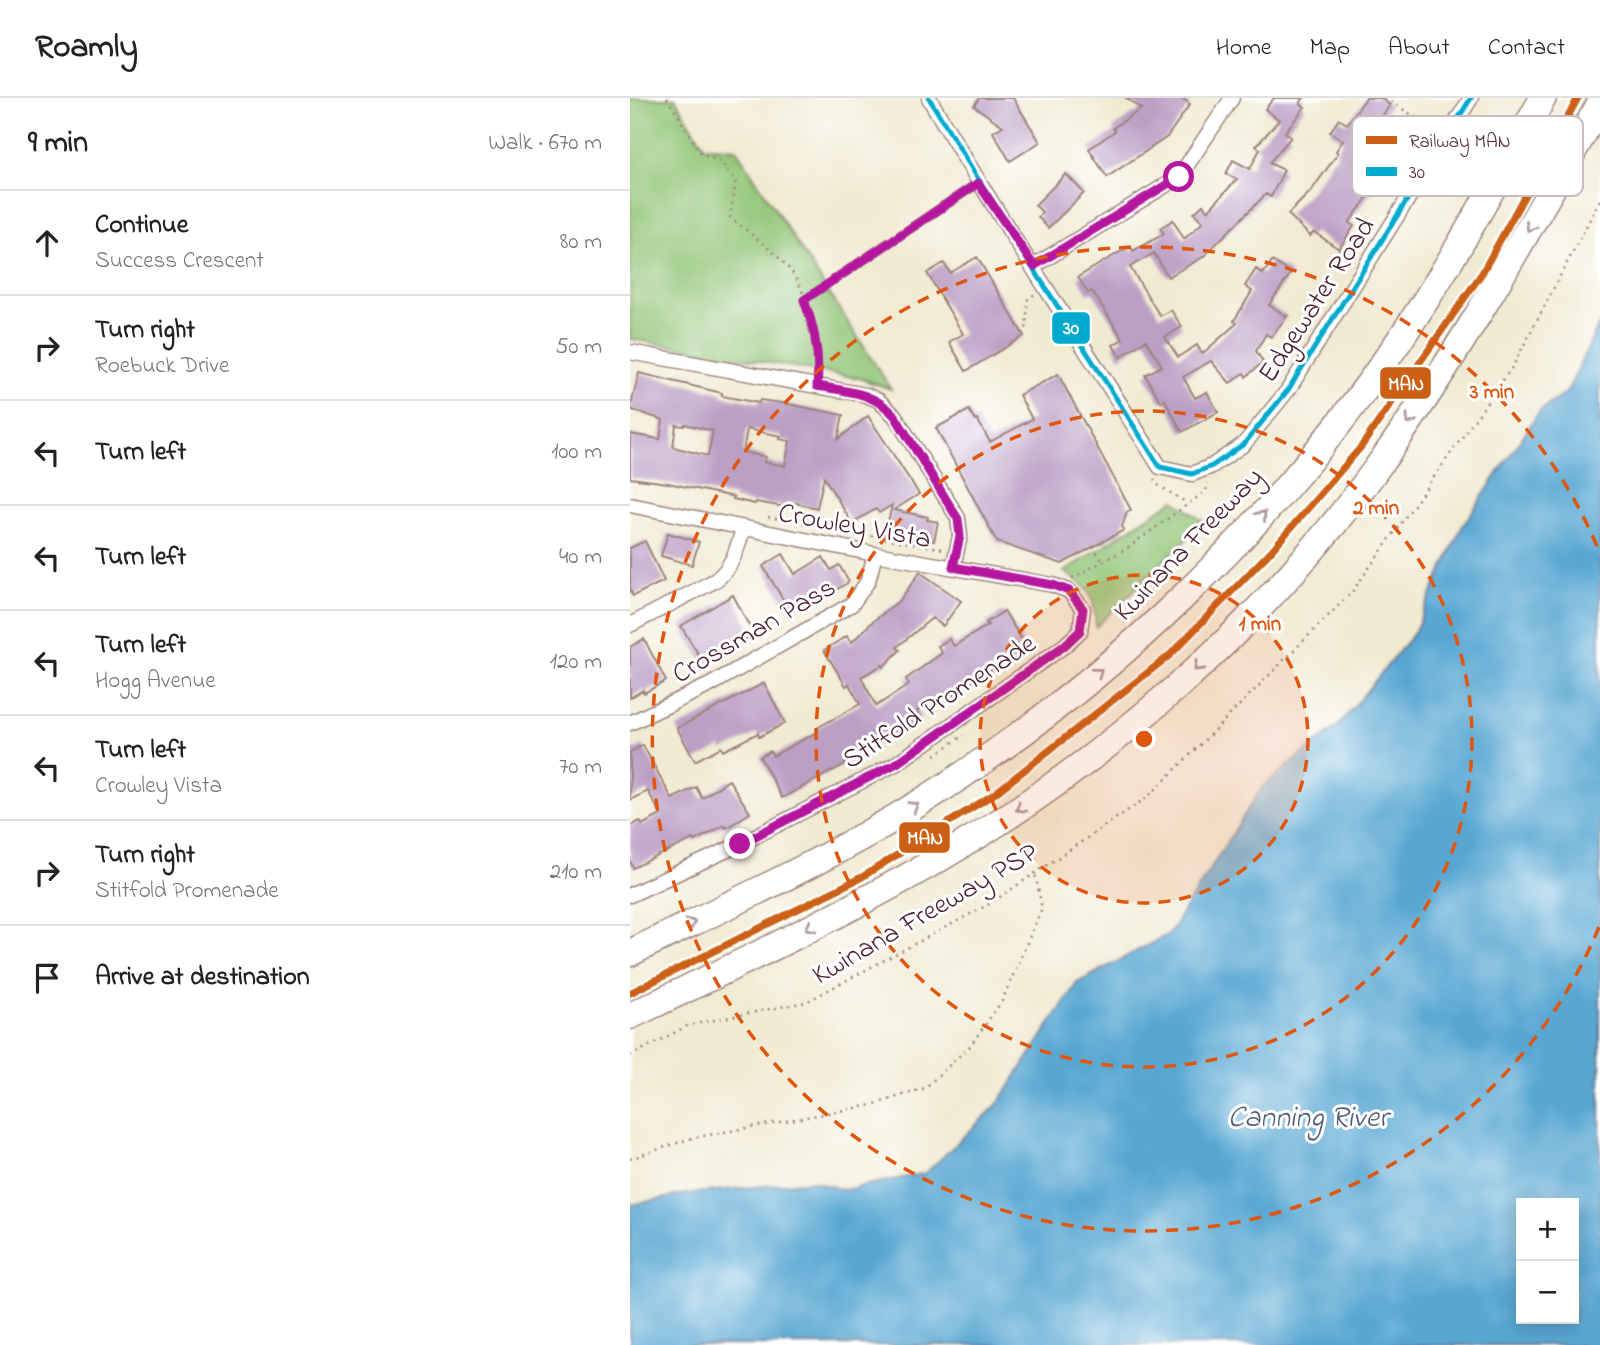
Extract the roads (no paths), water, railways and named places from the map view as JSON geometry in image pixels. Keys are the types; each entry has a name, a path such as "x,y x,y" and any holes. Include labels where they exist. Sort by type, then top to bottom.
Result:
{"highway":[{"name":"Kwinana Freeway","path":"1533,116 1543,98"},
{"path":"1583,134 1600,104"},
{"name":"Kwinana Freeway","path":"630,953 843,848 920,802 1072,693 1150,628 1249,529 1294,478 1397,343 1452,258 1487,196"},
{"path":"630,1016 942,858 1028,803 1104,748 1182,682 1292,572 1373,474 1438,379 1547,196"}],"street":[{"path":"929,98 978,183 1034,266 1179,177 1232,98"},
{"name":"Edgewater Road","path":"1460,116 1471,98"},
{"name":"Edgewater Road","path":"1034,266 1160,467 1192,474 1212,466 1244,444 1287,390 1409,196"},
{"path":"630,352 866,395 878,401 890,411 958,519 960,536 953,567"},
{"name":"Crowley Vista","path":"630,505 875,554 1053,585 1069,591 1083,609 1080,631"},
{"path":"630,625 723,574 734,557 743,529"},
{"name":"Crossman Pass","path":"630,723 710,685 852,604 868,581 875,554"},
{"name":"Stitfold Promenade","path":"630,895 740,844 897,763 1064,646 1080,631"}],"lane":[{"path":"835,279 978,183"}],"water":[{"name":"Canning River","path":"1600,322 1600,1345 630,1345 630,1205 686,1194 812,1181 844,1190 926,1173 998,1104 1077,983 1169,934 1262,787 1339,725 1414,633 1462,527 1540,411 1567,392"}],"rail line":[{"name":"MAN","path":"1568,116 1578,98"},
{"name":"MAN","path":"630,993 862,877 994,794 1170,655 1271,551 1361,447 1482,273 1524,196"}]}
